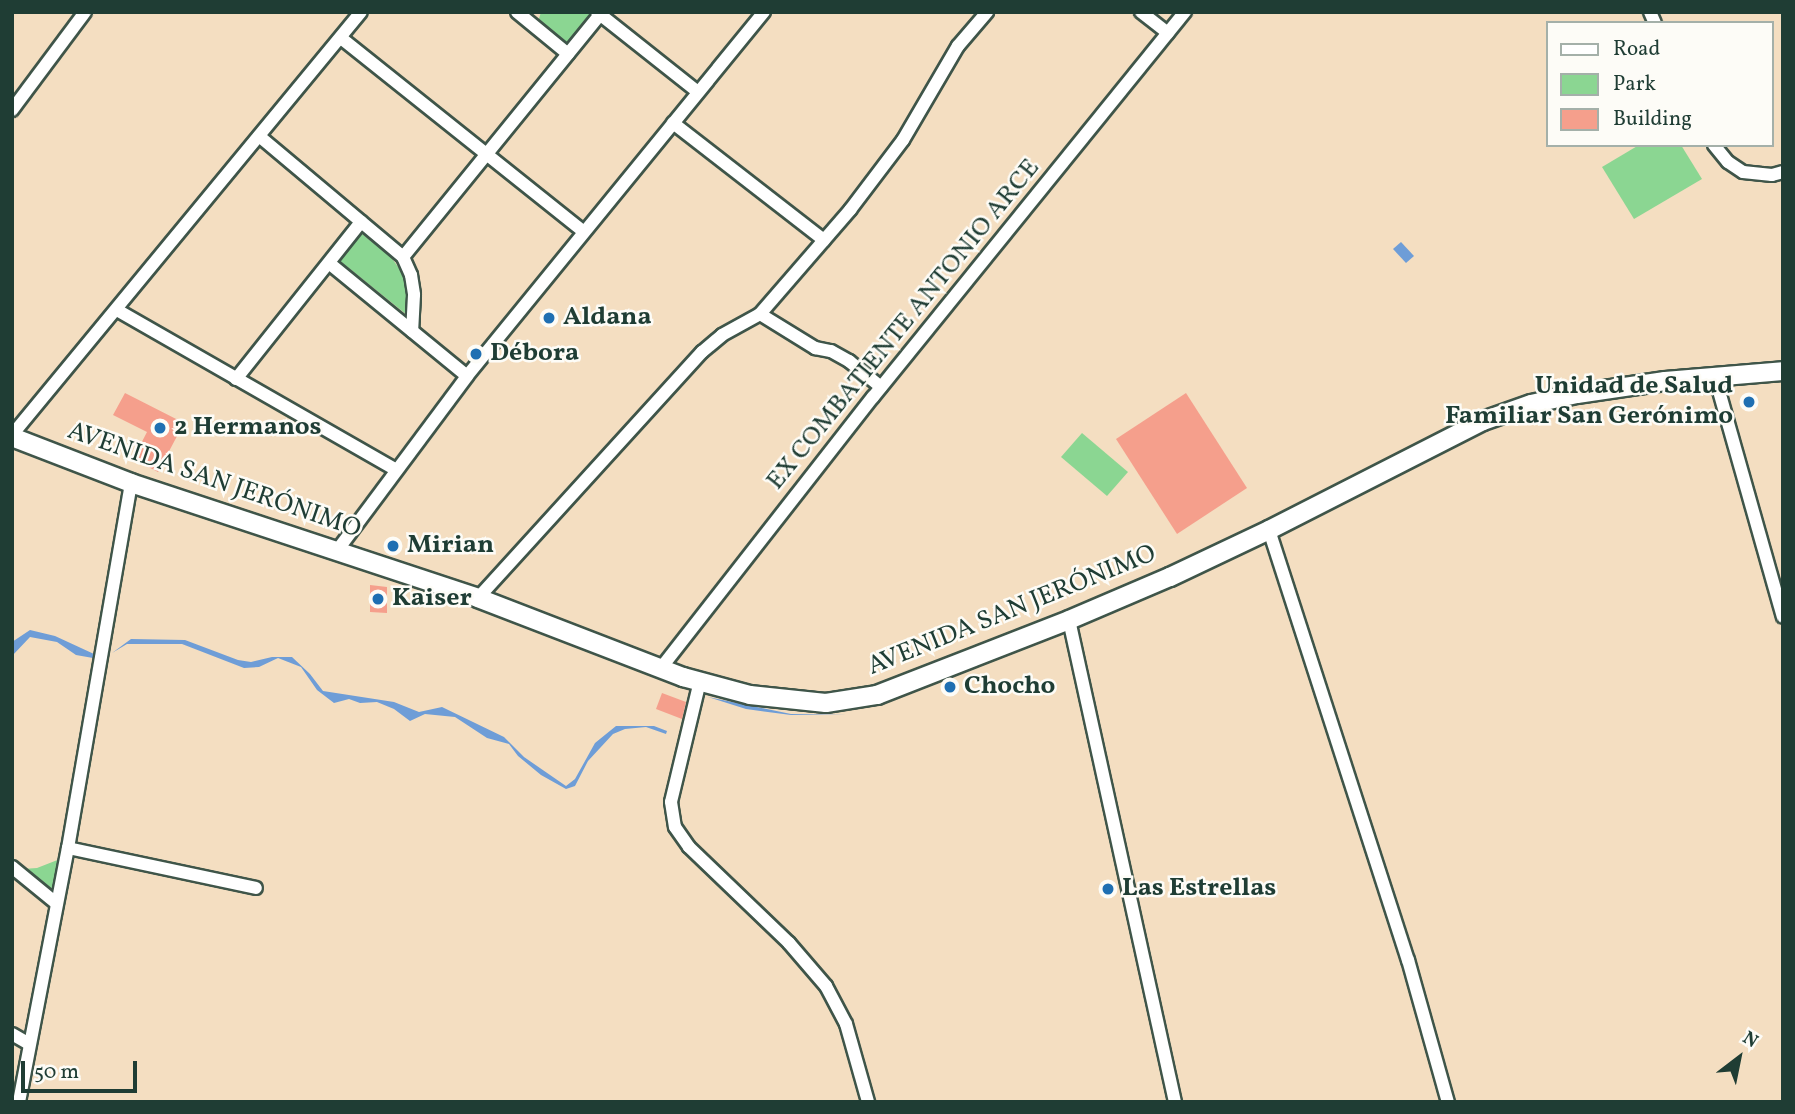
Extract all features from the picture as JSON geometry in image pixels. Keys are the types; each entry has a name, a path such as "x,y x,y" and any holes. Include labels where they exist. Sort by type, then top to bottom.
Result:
{"street":[{"path":"12,110 85,12"},
{"path":"12,436 361,12"},
{"path":"336,552 467,376 764,12"},
{"path":"478,598 702,352 722,335 760,314 824,240 903,141 958,46 987,12"},
{"path":"1141,12 1168,33"},
{"name":"EX COMBATIENTE ANTONIO ARCE","path":"661,668 881,387 1185,12"},
{"path":"402,257 598,14 698,92"},
{"path":"526,15 568,54"},
{"path":"341,38 583,231"},
{"path":"673,123 824,240"},
{"path":"260,136 402,257 411,275 414,295 412,331"},
{"path":"1716,147 1728,162 1743,172 1765,175 1783,172"},
{"path":"236,379 361,222"},
{"path":"329,263 467,376"},
{"path":"117,310 396,470"},
{"path":"760,314 803,342 849,361 881,387"},
{"name":"AVENIDA SAN JERÓNIMO","path":"12,436 131,483 478,598 700,681 788,701 851,701 919,680 1170,577 1483,421 1519,408 1577,394 1783,371"},
{"path":"1715,377 1783,617"},
{"path":"19,1102 68,848 131,483"},
{"path":"1269,530 1408,960 1448,1102"},
{"path":"1069,620 1175,1102"},
{"path":"700,681 671,802 675,827 689,847 789,943 827,986 846,1024 868,1102"},
{"path":"68,848 256,888"},
{"path":"12,867 56,903"},
{"path":"12,1034 29,1044"}],"green space":[{"path":"541,12 588,12 591,15 567,45 538,22"},
{"path":"1636,147 1682,147 1702,179 1634,219 1602,167"},
{"path":"361,233 391,257 401,271 406,285 407,315 340,261"},
{"path":"1082,433 1128,472 1107,496 1061,457"},
{"path":"60,859 51,892 22,869 37,868"}],"water":[{"path":"1401,242 1414,256 1406,263 1393,249"},
{"path":"30,630 55,636 94,654 93,658 76,655 57,642 30,637 12,656 12,642"},
{"path":"131,639 185,640 238,660 251,662 272,657 292,657 323,691 394,702 419,712 442,707 504,737 524,757 566,786 575,779 595,743 616,726 654,726 667,731 666,734 646,727 625,729 613,734 588,761 575,786 566,789 541,775 518,756 509,744 487,738 455,717 425,714 410,721 394,709 377,702 360,703 349,699 334,703 317,690 301,667 278,658 259,667 244,668 182,644 127,644 112,653"},
{"path":"708,697 791,714 847,715 791,715 746,709"}],"building":[{"name":"2 Hermanos","path":"125,393 184,423 158,472 133,459 147,432 113,415"},
{"path":"1186,393 1247,488 1177,534 1116,439"},
{"name":"Kaiser","path":"370,585 387,587 387,613 370,612"},
{"path":"662,693 686,702 682,719 656,709"}],"place":[{"name":"Aldana","path":"549,318"},
{"name":"Débora","path":"476,354"},
{"name":"Unidad de Salud Familiar San Gerónimo","path":"1749,402"},
{"name":"2 Hermanos","path":"160,428"},
{"name":"Mirian","path":"393,546"},
{"name":"Kaiser","path":"378,599"},
{"name":"Chocho","path":"950,687"},
{"name":"Las Estrellas","path":"1108,889"}]}
